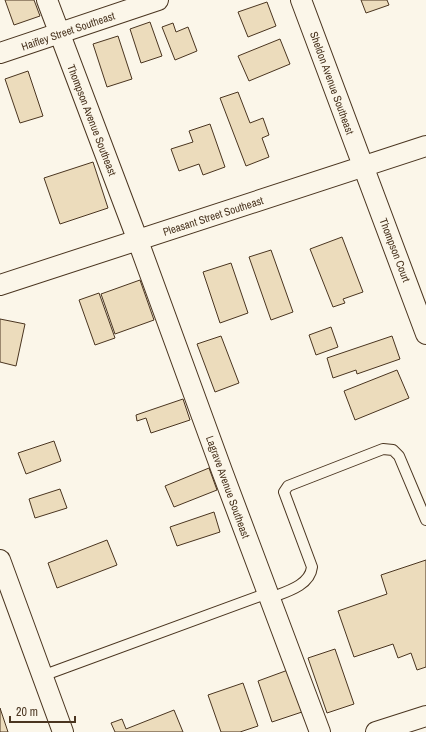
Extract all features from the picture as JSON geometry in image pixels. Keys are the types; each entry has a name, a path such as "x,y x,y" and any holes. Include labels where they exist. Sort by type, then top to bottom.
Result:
{"street":[{"name":"Thompson Avenue Southeast","path":"47,0 138,241"},
{"name":"Haifley Street Southeast","path":"0,53 158,0"},
{"name":"Sheldon Avenue Southeast","path":"301,0 363,166"},
{"name":"Pleasant Street Southeast","path":"0,285 426,146"},
{"name":"Thompson Court","path":"363,166 426,334"},
{"name":"Lagrave Avenue Southeast","path":"138,241 320,732"},
{"path":"0,560 62,732"},
{"path":"376,732 405,728 426,716"}],"lane":[{"path":"42,676 269,596 296,586 308,579 312,567 284,492 288,486 383,449 393,450 399,456 426,520"}],"building":[{"path":"5,0 34,0 40,16 14,25"},
{"path":"361,0 387,0 389,5 366,13"},
{"path":"267,2 276,26 248,37 238,12"},
{"path":"150,22 162,56 141,63 130,29"},
{"path":"173,23 176,32 188,27 197,51 175,60 162,27"},
{"path":"118,36 132,79 107,87 93,44"},
{"path":"280,39 290,64 249,81 238,56"},
{"path":"28,71 43,116 20,123 5,79"},
{"path":"238,92 250,123 263,118 269,135 262,138 269,157 246,166 220,98"},
{"path":"210,124 225,167 203,175 199,164 179,171 171,149 193,142 189,131"},
{"path":"93,162 108,208 60,224 44,178"},
{"path":"342,237 363,292 343,299 345,303 333,307 310,249"},
{"path":"271,250 293,312 271,320 249,257"},
{"path":"231,263 248,313 220,323 203,272"},
{"path":"140,280 154,320 115,334 101,294"},
{"path":"99,293 115,338 95,345 79,300"},
{"path":"0,319 25,324 16,366 0,362"},
{"path":"331,327 338,347 316,355 309,335"},
{"path":"221,336 239,383 215,392 197,344"},
{"path":"392,336 400,359 357,374 356,370 333,378 327,358"},
{"path":"397,370 409,398 355,420 344,391"},
{"path":"183,399 190,420 151,433 146,418 137,421 136,415"},
{"path":"54,441 61,461 26,474 18,453"},
{"path":"209,468 217,490 174,507 165,486"},
{"path":"60,489 67,508 35,518 29,499"},
{"path":"214,512 220,532 177,546 170,527"},
{"path":"107,540 117,565 57,588 48,563"},
{"path":"426,560 426,667 417,670 411,653 398,658 393,644 354,657 338,611 387,594 381,575"},
{"path":"335,649 354,704 327,713 308,658"},
{"path":"288,670 302,712 272,722 258,681"},
{"path":"243,683 258,726 240,732 221,732 208,695"},
{"path":"0,708 8,732 0,732"},
{"path":"174,710 183,732 115,732 111,723 122,719 126,729"}]}
